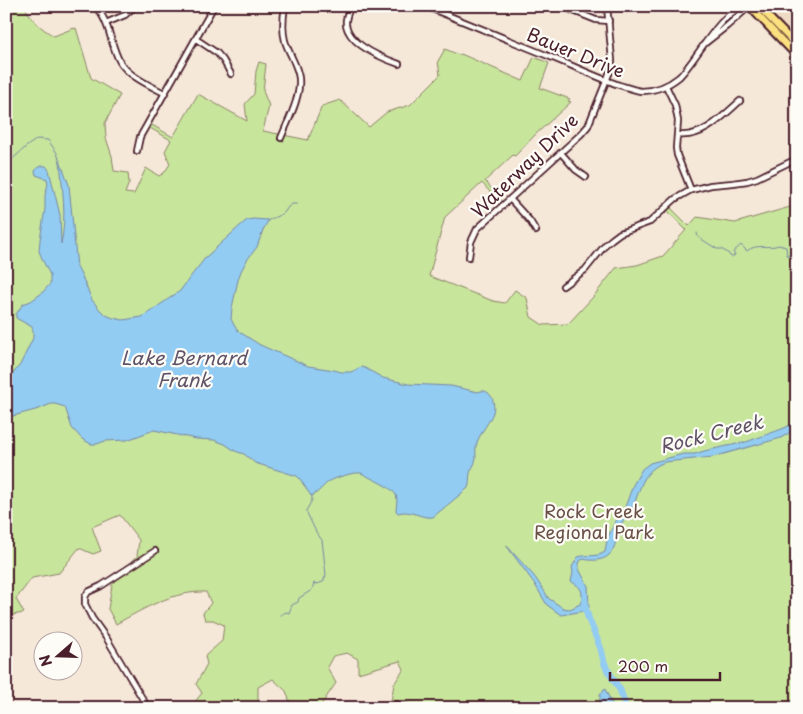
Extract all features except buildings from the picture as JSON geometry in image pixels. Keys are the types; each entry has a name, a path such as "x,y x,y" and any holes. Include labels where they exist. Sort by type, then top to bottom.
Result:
{"main road":[{"path":"758,6 797,46"},
{"path":"744,8 797,56"}],"street":[{"path":"94,6 98,9 106,23 120,62 134,76 164,93"},
{"path":"106,23 125,15 136,6"},
{"path":"137,151 140,137 214,6"},
{"path":"281,138 297,96 299,79 296,65 285,42 282,23 285,6"},
{"path":"351,6 346,25 354,39 386,60 399,64"},
{"name":"Bauer Drive","path":"425,6 607,80 639,91 666,86 681,75 704,44 735,8 744,8"},
{"path":"561,6 596,20 608,21"},
{"name":"Waterway Drive","path":"469,257 471,242 477,229 588,126 611,69 612,60 607,6"},
{"name":"Bauer Drive","path":"704,44 727,26 744,8"},
{"path":"196,39 217,53 231,74"},
{"path":"666,86 675,105 678,121 677,155 691,190"},
{"path":"678,135 684,136 705,130 740,101"},
{"path":"561,153 576,170 586,177"},
{"path":"563,286 585,270 612,238 626,230 650,222 675,198 691,190 710,185 747,181 768,174 790,162"},
{"path":"510,199 530,221 536,231"},
{"path":"148,708 108,638 87,610 85,597 88,592 101,586 155,551"},
{"path":"371,708 396,705 409,708"}],"shaded area":[{"path":"764,6 797,6 797,41"}],"green space":[{"name":"Rock Creek Regional Park","path":"6,6 24,6 30,16 44,30 54,36 76,28 91,78 120,95 105,123 106,138 112,156 114,171 128,173 129,183 125,193 134,194 146,168 159,176 164,173 170,164 165,151 171,140 150,128 152,125 173,137 198,94 247,121 245,104 254,94 256,71 259,62 266,64 263,91 269,106 263,131 308,140 322,106 340,100 369,127 387,112 410,105 440,75 438,61 445,49 523,81 534,57 549,63 540,88 570,99 568,101 571,102 515,156 513,155 485,181 501,199 499,202 482,183 445,217 429,276 493,301 505,303 515,290 527,298 531,317 543,325 568,324 616,268 637,265 663,256 686,230 666,209 670,207 689,226 697,217 735,223 797,205 797,708 413,708 405,705 405,703 391,701 394,684 404,669 400,661 358,673 358,659 347,653 333,656 327,667 336,683 319,708 292,708 286,691 273,679 258,687 258,703 250,708 190,708 202,693 196,684 207,664 205,656 222,641 224,625 213,620 205,620 203,613 211,603 206,592 194,592 171,597 116,624 108,609 112,585 137,556 139,540 120,515 92,527 101,551 93,554 79,548 59,573 32,578 16,599 24,613 6,616"}],"water":[{"name":"Lake Bernard Frank","path":"60,160 69,185 77,267 92,300 101,311 113,318 123,320 142,317 180,291 206,257 247,220 268,220 257,247 247,260 238,280 231,319 238,331 260,345 308,366 341,372 351,372 361,367 383,378 408,384 451,386 478,392 483,391 489,394 494,406 493,411 477,442 476,460 470,473 468,488 433,517 424,517 408,512 398,513 396,511 397,497 394,492 361,473 333,479 311,496 297,476 255,463 244,454 214,440 196,439 154,430 127,440 91,444 82,439 72,428 65,407 51,404 39,409 7,416 6,382 20,365 33,338 32,327 16,318 16,314 23,304 42,293 50,284 50,275 39,251 45,195 48,184 47,179 36,175 35,171 38,167 43,166 46,166 49,170 60,215 61,244 64,213"},
{"path":"797,422 797,428 781,438 713,457 665,462 647,474 633,507 620,526 611,552 606,557 600,559 583,559 580,561 579,569 588,586 589,608 584,611 561,615 547,605 534,583 506,545 534,576 548,598 563,608 570,609 580,604 582,597 580,588 571,582 572,567 578,557 598,555 605,552 607,539 625,507 633,485 642,469 650,463 683,454 695,454 746,442"},
{"path":"605,689 614,708 600,708 600,695"}],"waterway":[{"path":"6,165 37,139 48,140 57,153 60,162"},
{"path":"269,220 284,213 292,204 297,204"},
{"path":"697,233 698,237 732,257 735,255 733,252 741,245 747,251 754,247 779,245 786,247 787,255 793,256 796,252 794,249 797,249"},
{"path":"6,438 6,443"},
{"path":"280,615 286,612 289,613 292,605 312,590 314,583 323,582 326,575 322,540 306,511 312,500 312,495"},
{"name":"Rock Creek","path":"585,601 589,620 601,649 604,662 620,690 626,708"}]}
